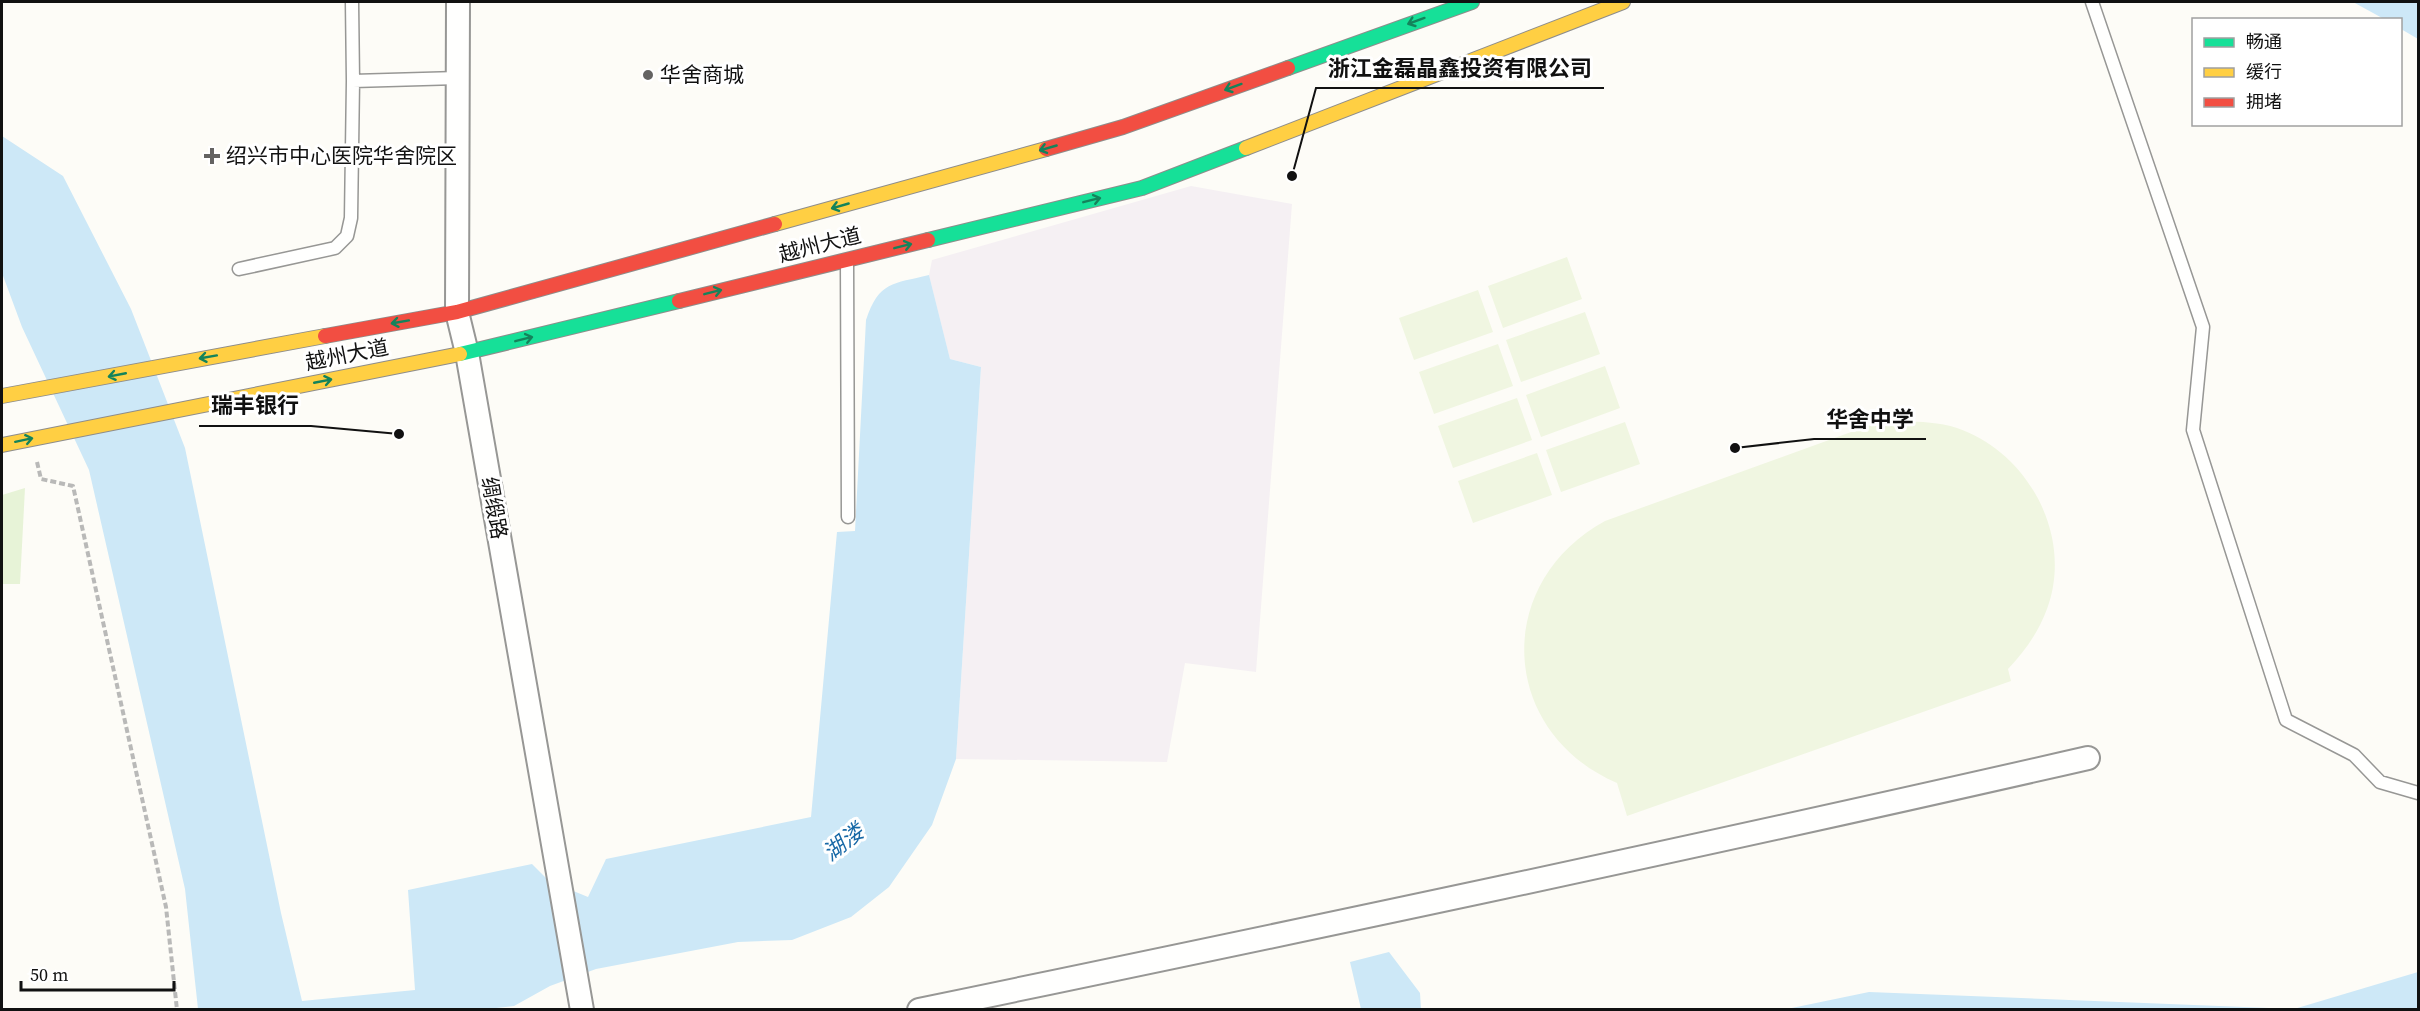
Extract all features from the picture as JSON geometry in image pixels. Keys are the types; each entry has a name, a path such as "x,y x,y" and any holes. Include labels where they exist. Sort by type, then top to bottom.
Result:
{"main road":[{"name":"越州大道","path":"2,396 458,312 1123,127 1472,2"},
{"name":"越州大道","path":"2,445 467,352 1142,188 1623,2"}],"street":[{"name":"绸缎路","path":"458,2 458,312 467,352 582,1010"},
{"path":"919,1010 1297,932 1827,818 2088,758"}],"lane":[{"path":"239,269 335,248 347,236 351,218 352,2"},
{"path":"2092,2 2203,327 2193,430 2286,720 2354,755 2380,782 2418,794"},
{"path":"353,81 458,78"},
{"path":"847,260 848,517"}],"path":[{"path":"41,480 73,486 166,907 177,1010"}],"shaded area":[{"path":"1191,186 1292,204 1256,672 1185,663 1167,762 956,759 981,367 950,359 929,275 932,260"}],"green space":[{"path":"1567,257 1582,299 1503,328 1488,286"},
{"path":"1478,290 1493,332 1414,360 1399,318"},
{"path":"1585,312 1600,354 1521,382 1506,340"},
{"path":"1498,344 1513,386 1434,414 1419,372"},
{"path":"1605,366 1620,408 1541,437 1526,395"},
{"path":"1517,398 1532,440 1453,468 1438,426"},
{"path":"1903,421 1950,426 1982,440 2005,456 2024,477 2039,500 2049,526 2054,553 2054,581 2040,626 2008,669 2011,681 1627,816 1617,783 1578,760 1549,729 1532,694 1524,656 1528,618 1543,581 1568,548 1605,521 1876,423"},
{"path":"1625,422 1640,464 1561,492 1546,450"},
{"path":"1537,453 1552,495 1473,523 1458,481"},
{"path":"25,488 20,584 2,584 2,495"}],"water":[{"path":"2353,2 2418,2 2418,39 2402,30 2402,18 2382,18"},
{"name":"湖溇","path":"2,136 63,176 131,309 185,448 281,913 302,1001 415,990 408,890 532,864 549,881 588,897 606,859 811,817 837,532 855,531 866,320 876,298 889,286 929,275 950,359 981,367 956,759 932,825 889,887 851,917 792,940 738,942 596,969 550,986 514,1006 478,1010 198,1009 185,889 89,470 22,327 2,273"},
{"path":"1389,952 1420,993 1421,1009 1361,1009 1350,962"},
{"path":"2418,972 2418,1009 2294,1009"},
{"path":"1869,992 2294,1009 1787,1009"}],"traffic: fast":[{"path":"1288,68 1472,2"},
{"path":"928,240 1142,188 1246,148"},
{"path":"460,354 679,301"}],"traffic: slow":[{"path":"1246,148 1623,2"},
{"path":"775,224 1046,149"},
{"path":"2,396 325,336"},
{"path":"2,445 460,354"}],"traffic: jam":[{"path":"1046,149 1123,127 1288,68"},
{"path":"325,336 457,312 775,224"},
{"path":"679,301 928,240"}],"place":[{"name":"华舍商城","path":"648,75"},
{"name":"绍兴市中心医院华舍院区","path":"212,156"},
{"name":"浙江金磊晶鑫投资有限公司","path":"1292,176"},
{"name":"瑞丰银行","path":"399,434"},
{"name":"华舍中学","path":"1735,448"}]}
